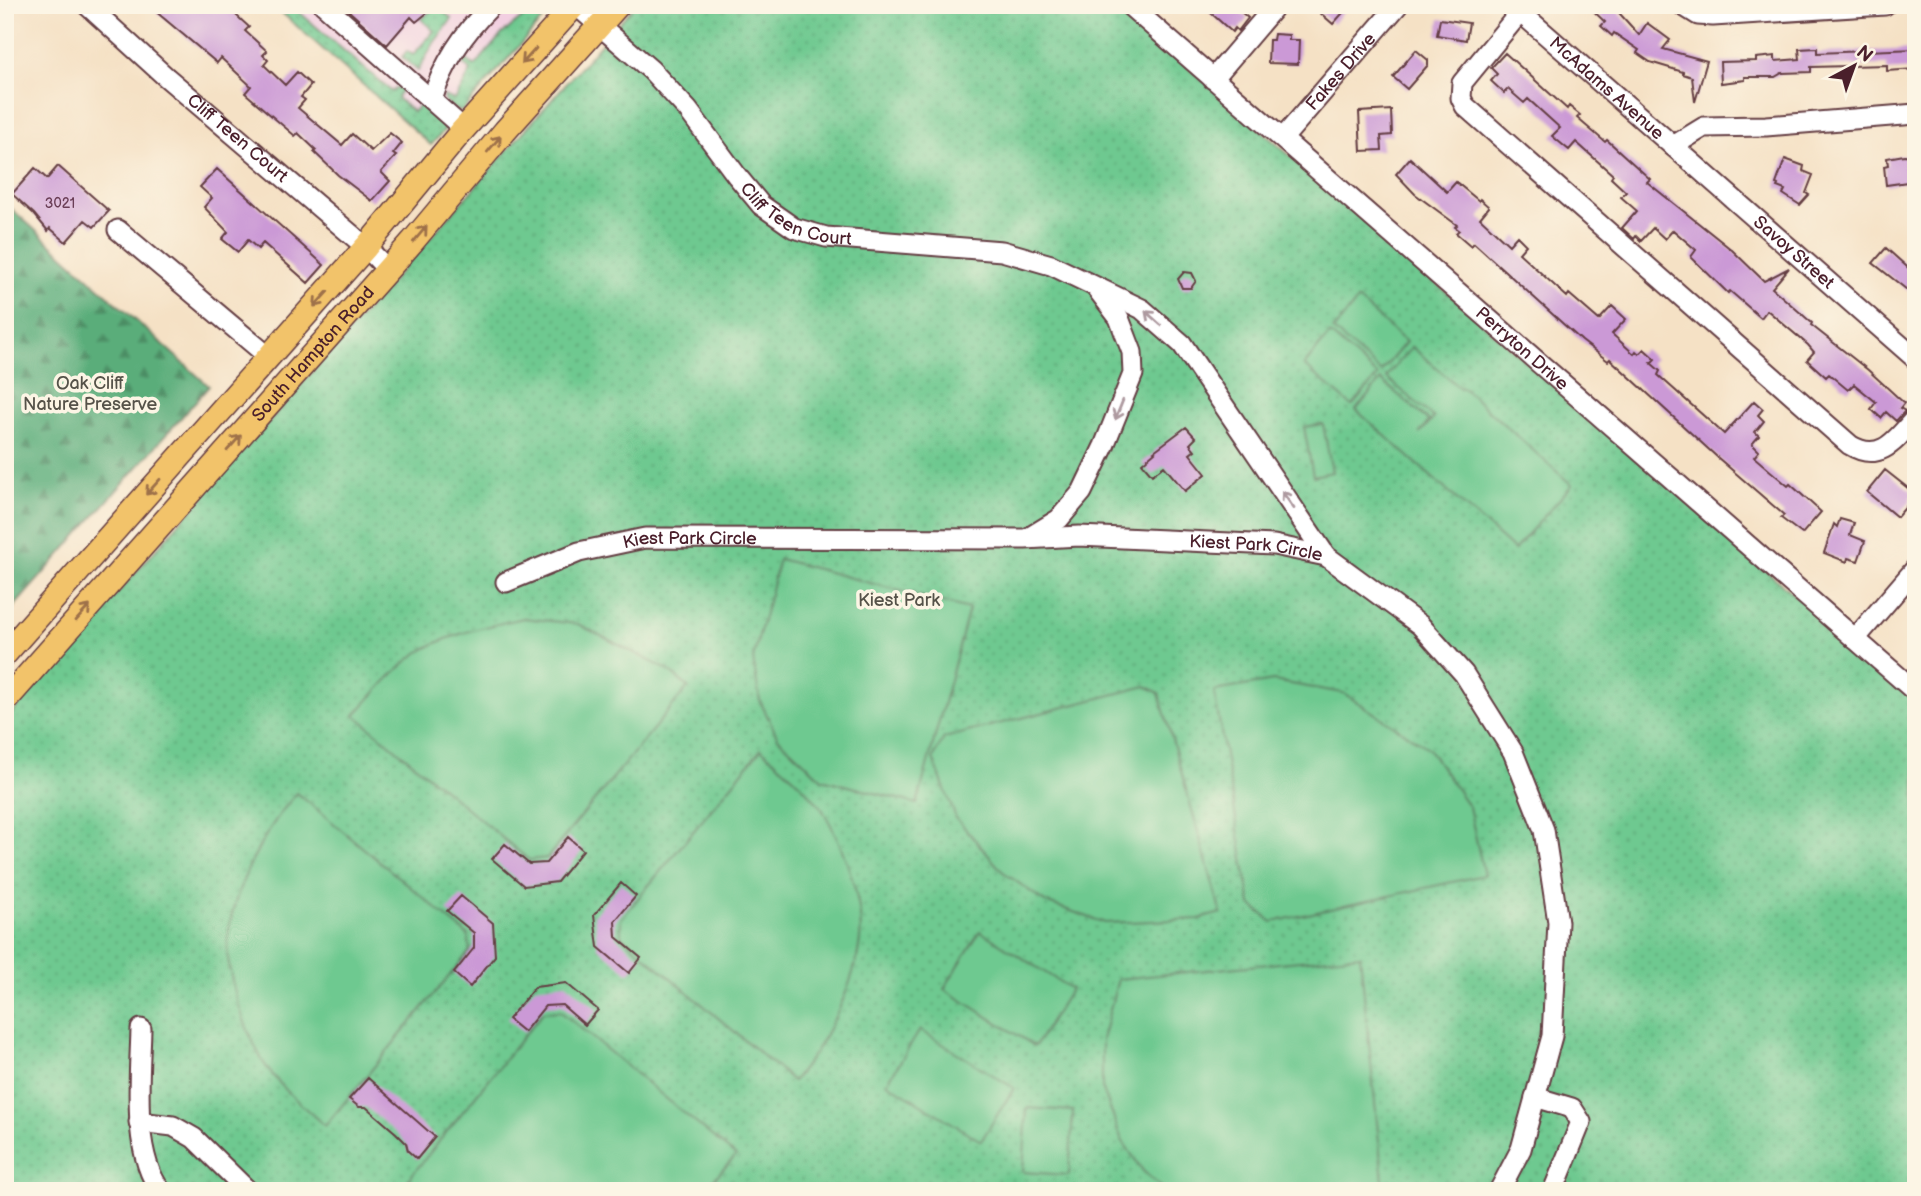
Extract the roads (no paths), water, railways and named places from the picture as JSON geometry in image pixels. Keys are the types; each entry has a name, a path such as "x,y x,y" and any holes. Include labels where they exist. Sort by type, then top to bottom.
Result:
{"main road":[{"name":"South Hampton Road","path":"5,654 366,247 464,129 575,5"},
{"name":"South Hampton Road","path":"5,701 388,270 505,131 618,5"},
{"path":"36,619 60,640"}],"street":[{"name":"Cliff Teen Court","path":"87,5 165,76 366,247 388,270"},
{"path":"324,5 464,129"},
{"path":"432,100 437,84 456,49 492,5"},
{"name":"Cliff Teen Court","path":"575,5 651,70 688,110 761,205 794,228 826,237 1002,251 1051,265 1142,309 1182,344 1326,556"},
{"name":"Perryton Drive","path":"1129,5 1916,692"},
{"path":"1213,79 1276,5"},
{"name":"Fakes Drive","path":"1283,138 1398,5"},
{"path":"1682,5 1698,15 1713,16 1885,5"},
{"path":"1520,8 1462,83 1461,98 1465,106 1850,445 1865,452 1890,446 1916,417"},
{"name":"McAdams Avenue","path":"1520,8 1673,146 1704,127 1766,126 1916,114"},
{"name":"Savoy Street","path":"1673,146 1916,359"},
{"path":"118,230 269,357"},
{"name":"Cliff Teen Court","path":"1025,539 1059,519 1082,492 1133,374 1132,352 1119,318 1104,296 1091,284"},
{"name":"Kiest Park Circle","path":"506,582 579,552 645,538 1025,539 1079,536 1274,545 1326,556 1420,625 1464,674 1513,752 1544,830 1558,922 1552,1036 1521,1149 1499,1191"},
{"path":"1855,639 1916,568"},
{"path":"141,1029 139,1122 153,1187"},
{"path":"1535,1097 1572,1108 1581,1122 1553,1191"},
{"path":"139,1122 173,1126 194,1138 248,1191"}],"park label":[{"name":"Oak Cliff Nature Preserve","path":"90,393"},
{"name":"Kiest Park","path":"899,600"}]}
